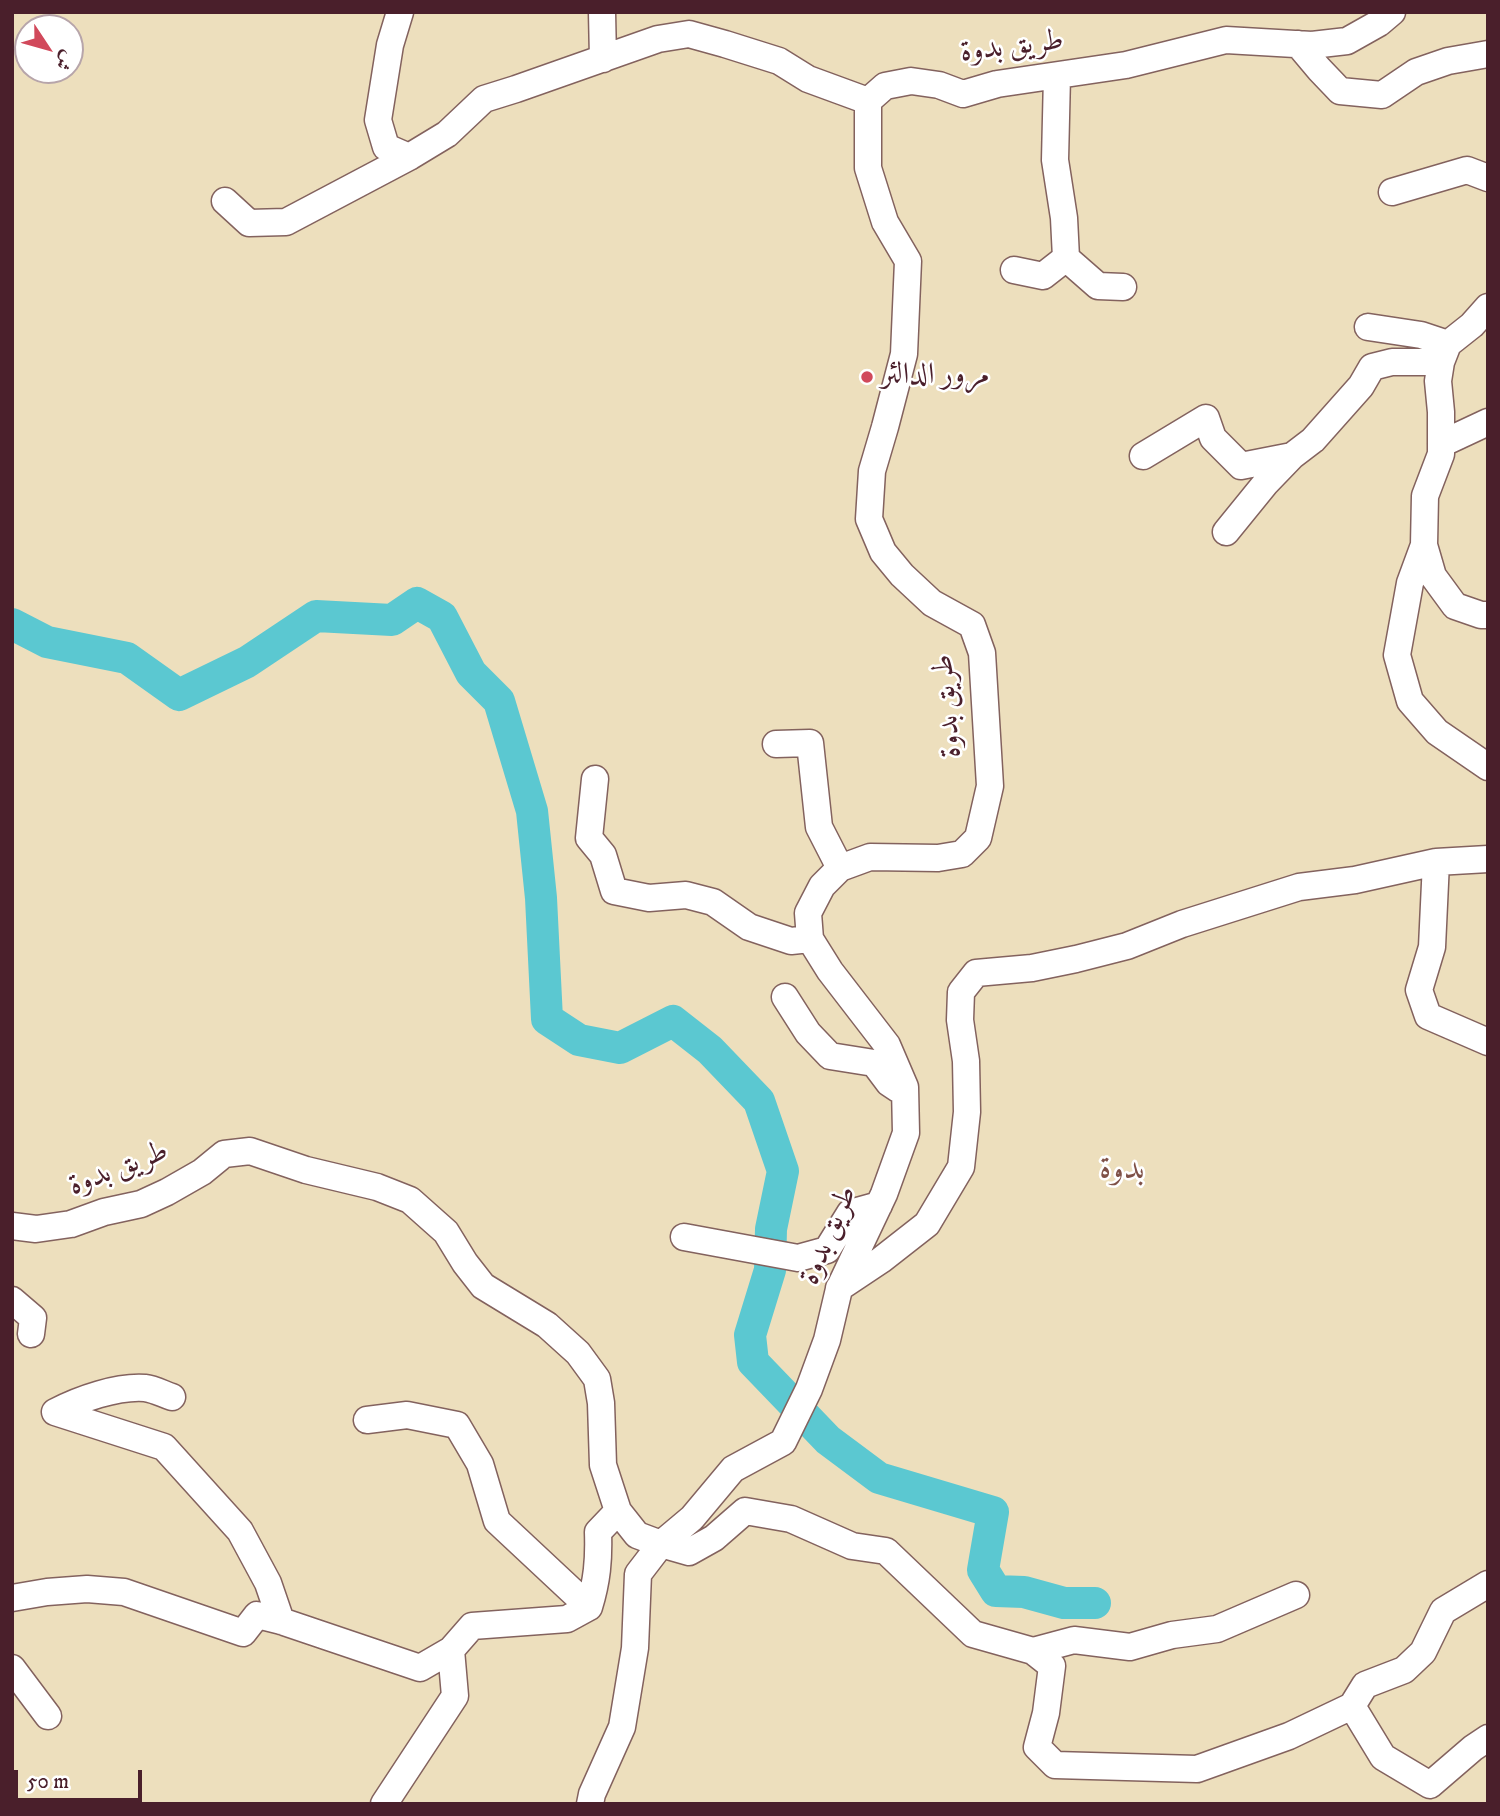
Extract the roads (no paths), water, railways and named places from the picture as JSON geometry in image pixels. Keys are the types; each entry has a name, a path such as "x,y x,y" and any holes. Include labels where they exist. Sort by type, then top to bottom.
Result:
{"street":[{"path":"400,12 390,45 378,120 386,147 409,157"},
{"path":"602,12 603,59"},
{"name":"طريق بدوة","path":"840,868 870,857 938,858 962,854 978,838 990,786 982,653 972,625 932,603 902,575 883,552 869,519 872,471 904,354 908,261 885,222 868,168 868,101 885,86 911,81 939,85 963,94 998,84 1126,65 1226,40 1312,45 1347,41 1379,23 1392,12"},
{"path":"225,201 249,223 286,222 447,134 484,99 658,39 689,34 779,61 808,79 868,101"},
{"path":"1298,44 1340,90 1382,95 1416,72 1448,61 1488,54"},
{"path":"1057,76 1055,160 1064,218 1066,258 1098,286 1123,287"},
{"path":"1392,192 1468,170 1488,178"},
{"path":"1014,270 1043,276 1066,258"},
{"path":"1488,307 1445,353 1438,381 1441,454 1425,496 1424,545 1433,576 1455,606 1488,615"},
{"path":"1368,327 1421,335 1445,353"},
{"path":"1226,531 1265,484 1292,456 1313,440 1361,386 1372,368 1445,353"},
{"path":"1143,456 1206,418 1213,438 1241,466 1292,456"},
{"path":"1441,444 1488,422"},
{"path":"1424,545 1410,583 1397,656 1410,701 1437,732 1488,767"},
{"path":"595,779 589,838 604,855 614,891 649,898 686,895 713,902 749,927 791,941 810,939 808,913 822,886 840,868 819,827 810,743 776,744"},
{"path":"839,1289 927,1224 961,1167 967,1112 966,1061 960,1020 961,992 976,972 1032,968 1127,946 1182,925 1300,887 1355,880 1436,863 1488,859"},
{"path":"1436,863 1432,947 1419,990 1428,1016 1488,1042"},
{"name":"طريق بدوة","path":"590,1804 622,1727 635,1648 638,1574 661,1544 692,1518 733,1469 783,1442 827,1340 839,1289 879,1205 906,1133 905,1087 887,1045 830,971 810,939"},
{"path":"785,997 808,1032 830,1056 874,1063 889,1083 905,1094"},
{"name":"طريق بدوة","path":"12,1226 36,1229 71,1224 104,1212 141,1204 202,1172 224,1154 250,1151 306,1170 376,1186 410,1200 446,1232 465,1264 483,1286 547,1325 578,1353 597,1379 601,1402 603,1465 618,1511 637,1535 661,1544"},
{"path":"684,1237 798,1258 827,1250 850,1213 879,1205"},
{"path":"12,1300 33,1318 31,1334"},
{"path":"172,1397 148,1388 127,1388 76,1401 55,1412 164,1447 240,1531 268,1584 281,1621"},
{"path":"367,1420 407,1415 457,1425 480,1464 497,1521 589,1607"},
{"path":"12,1598 87,1589 124,1592 243,1633 257,1615 281,1621 420,1668 451,1650 472,1626 567,1619 589,1607 596,1585 598,1532 618,1511"},
{"path":"661,1544 690,1552 714,1538 745,1511 790,1519 852,1546 886,1550 973,1634 1033,1651 1052,1666 1046,1713 1037,1747 1055,1765 1197,1769 1289,1736 1352,1706 1365,1685 1404,1670 1423,1652 1443,1611 1488,1584"},
{"path":"1033,1651 1074,1640 1130,1647 1171,1634 1217,1629 1296,1595"},
{"path":"384,1804 455,1696 451,1650"},
{"path":"12,1668 48,1717"},
{"path":"1352,1706 1383,1757 1430,1785 1488,1738"}],"waterway":[{"path":"12,624 47,642 127,658 179,695 247,662 316,616 392,620 417,603 442,617 471,673 499,701 532,811 541,898 547,1019 579,1040 620,1048 673,1021 710,1050 759,1101 783,1171 771,1229 770,1270 750,1335 753,1362 828,1440 879,1478 993,1512 983,1570 996,1591 1024,1592 1064,1603 1095,1603"}],"place":[{"name":"مرور الدالئر","path":"867,377"}],"district":[{"name":"بدوة","path":"1122,1171"}]}
